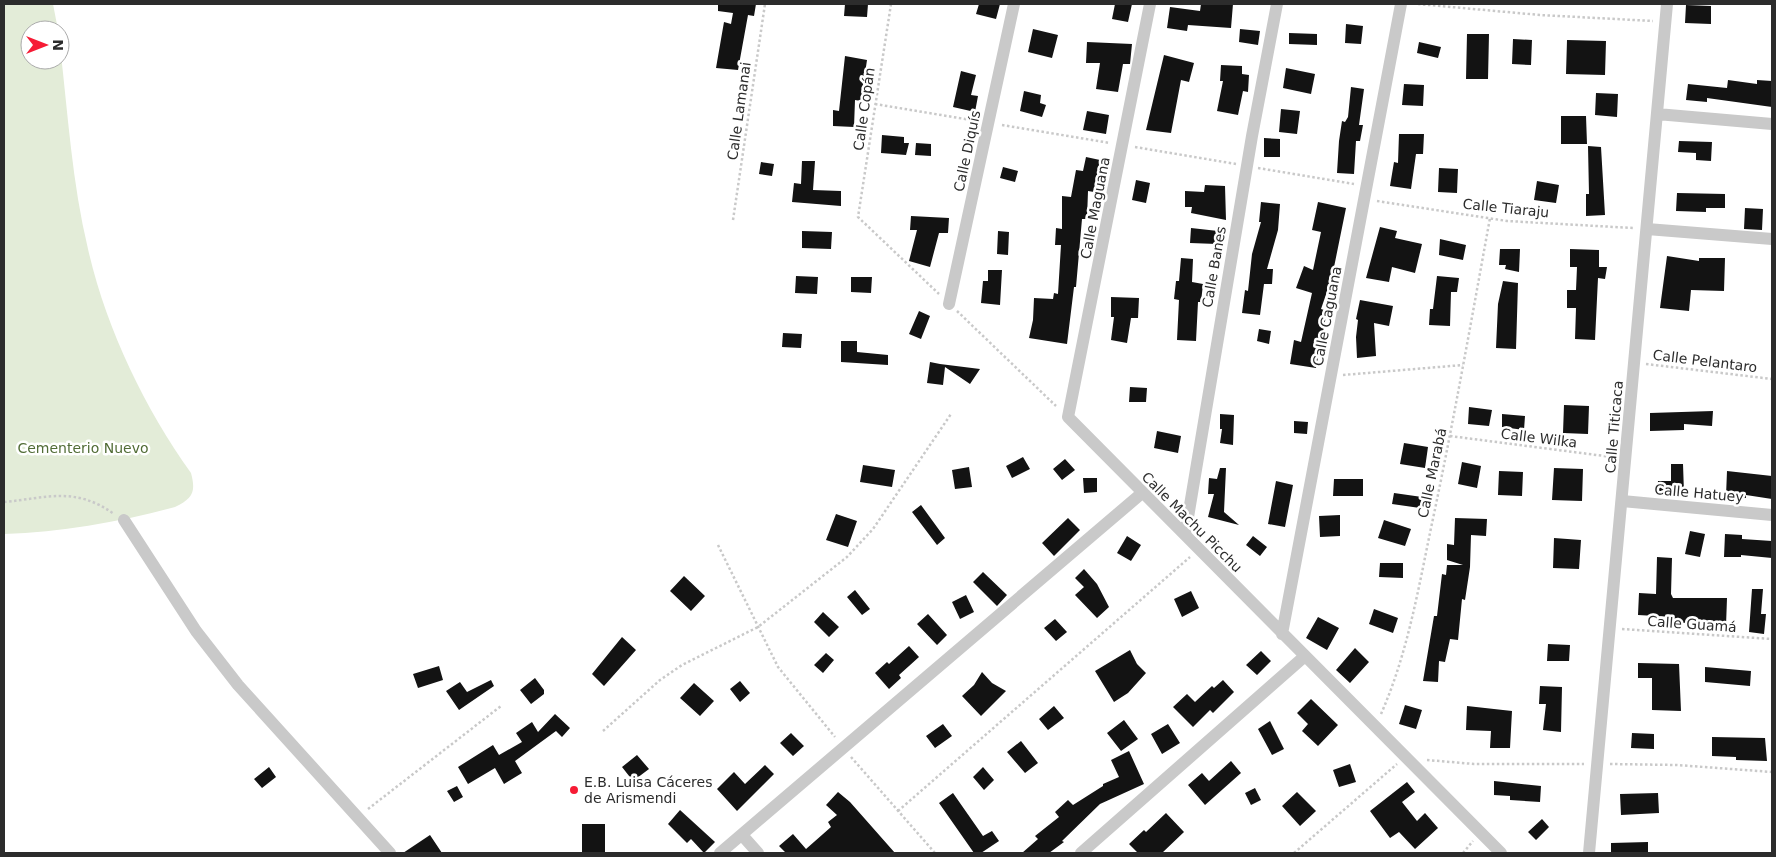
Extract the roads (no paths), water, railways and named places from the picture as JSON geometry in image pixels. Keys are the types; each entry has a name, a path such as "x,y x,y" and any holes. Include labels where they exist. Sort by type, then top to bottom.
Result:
{"street":[{"name":"Calle Diquís","path":"949,304 1014,4"},
{"name":"Calle Maguana","path":"1068,417 1150,4"},
{"name":"Calle Banes","path":"1184,535 1252,136 1277,4"},
{"name":"Calle Caguana","path":"1282,634 1401,4"},
{"name":"Calle Titicaca","path":"1590,853 1667,4"},
{"path":"1657,114 1772,124"},
{"path":"1647,229 1772,238"},
{"name":"Calle Machu Picchu","path":"1068,417 1501,853"},
{"path":"720,853 1142,492"},
{"name":"Calle Hatuey","path":"1622,501 1772,515"},
{"path":"124,520 196,632 238,685 390,853"},
{"path":"1081,853 1305,656"},
{"path":"742,834 758,853"}],"place":[{"name":"E.B. Luisa Cáceres de Arismendi","path":"574,790"}],"park label":[{"name":"Cementerio Nuevo","path":"83,448"}]}
